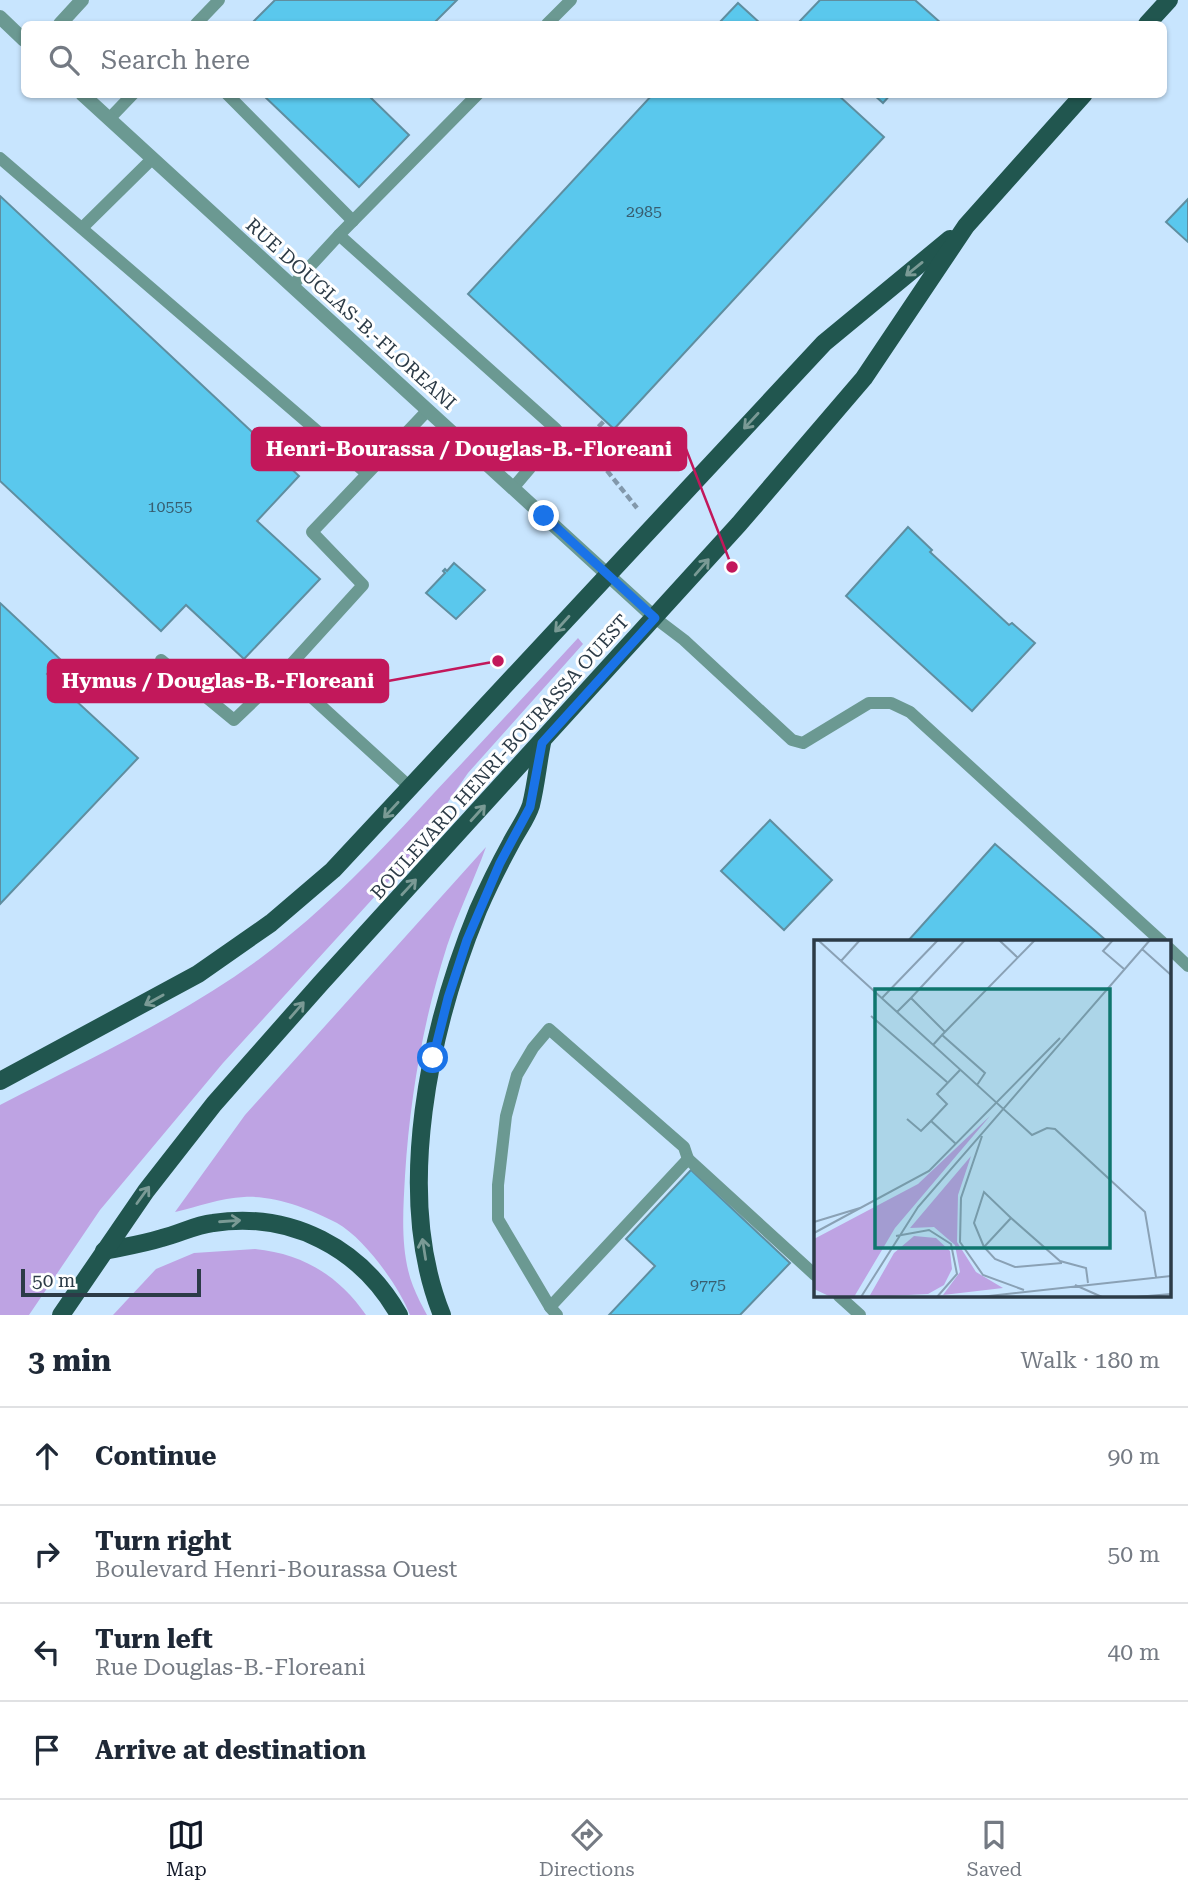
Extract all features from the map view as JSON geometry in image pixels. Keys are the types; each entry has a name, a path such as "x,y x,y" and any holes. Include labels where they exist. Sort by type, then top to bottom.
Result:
{"main road":[{"path":"1150,21 1169,0"},
{"name":"BOULEVARD HENRI-BOURASSA OUEST","path":"61,1315 167,1164 229,1087 739,524 864,378 966,226 1080,98"},
{"name":"BOULEVARD HENRI-BOURASSA OUEST","path":"0,1082 157,998 244,944 333,870 824,343 966,226"},
{"path":"442,1315 431,1284 425,1255 419,1201 423,1126 431,1069 448,998 467,940 500,863 530,807 542,743"},
{"path":"104,1251 164,1238 211,1223 241,1220 282,1224 316,1235 350,1256 377,1281 399,1315"}],"street":[{"path":"63,21 82,0"},
{"path":"0,17 21,37"},
{"name":"RUE DOUGLAS-B.-FLOREANI","path":"86,98 655,618"}],"lane":[{"path":"199,21 219,0"},
{"path":"550,21 571,0"},
{"path":"109,119 129,98"},
{"path":"231,98 353,221"},
{"path":"292,286 474,98"},
{"path":"0,158 366,473"},
{"path":"82,228 152,159"},
{"path":"339,235 556,429 513,488"},
{"path":"161,660 234,720 284,672 363,585 312,532 428,410"},
{"path":"655,618 684,640 792,740 803,743 869,703 891,703 910,712 1160,940"},
{"path":"284,672 411,788"},
{"path":"1170,949 1188,966"},
{"path":"688,1159 554,1311 498,1219 498,1185 506,1116 517,1075 533,1048 549,1029 684,1147 688,1159 814,1274"},
{"path":"840,1297 860,1315"}],"path":[{"path":"584,442 604,420"},
{"path":"575,434 637,508"}],"shaded area":[{"path":"578,638 583,644 468,773 408,860 223,1063 100,1210 29,1315 0,1315 0,1105 167,1018 231,979 286,939 373,858"},
{"path":"486,847 451,934 439,974 424,1031 410,1117 404,1246 413,1286 427,1315 410,1315 389,1277 369,1251 347,1230 316,1213 292,1204 256,1197 227,1199 175,1212 245,1115"},
{"path":"255,1249 289,1256 318,1269 344,1289 366,1315 113,1315 156,1269 194,1253"}],"building":[{"path":"275,0 457,0 436,21 254,21"},
{"path":"820,0 915,0 939,21 800,21"},
{"path":"738,3 758,21 721,21"},
{"path":"266,98 371,98 409,135 359,187"},
{"path":"649,98 841,98 884,137 614,429 468,294"},
{"path":"0,196 299,476 257,521 320,579 244,659 186,605 161,631 0,481"},
{"path":"1188,199 1188,242 1166,222"},
{"path":"908,527 932,550 930,552 1009,625 1012,623 1035,643 972,711 846,596"},
{"path":"454,563 485,590 456,619 426,593 445,573 443,571 447,571"},
{"path":"0,603 60,659 47,674 138,758 0,904"},
{"path":"770,820 832,880 784,930 721,871"},
{"path":"995,844 1106,940 909,940"},
{"path":"691,1170 790,1263 740,1315 609,1315 655,1266 626,1239"}],"place":[{"name":"Henri-Bourassa / Douglas-B.-Floreani","path":"732,567"},
{"name":"Hymus / Douglas-B.-Floreani","path":"498,661"}],"route":[{"path":"433,1058 456,969 479,908 530,807 542,743 655,618 544,516"}]}
